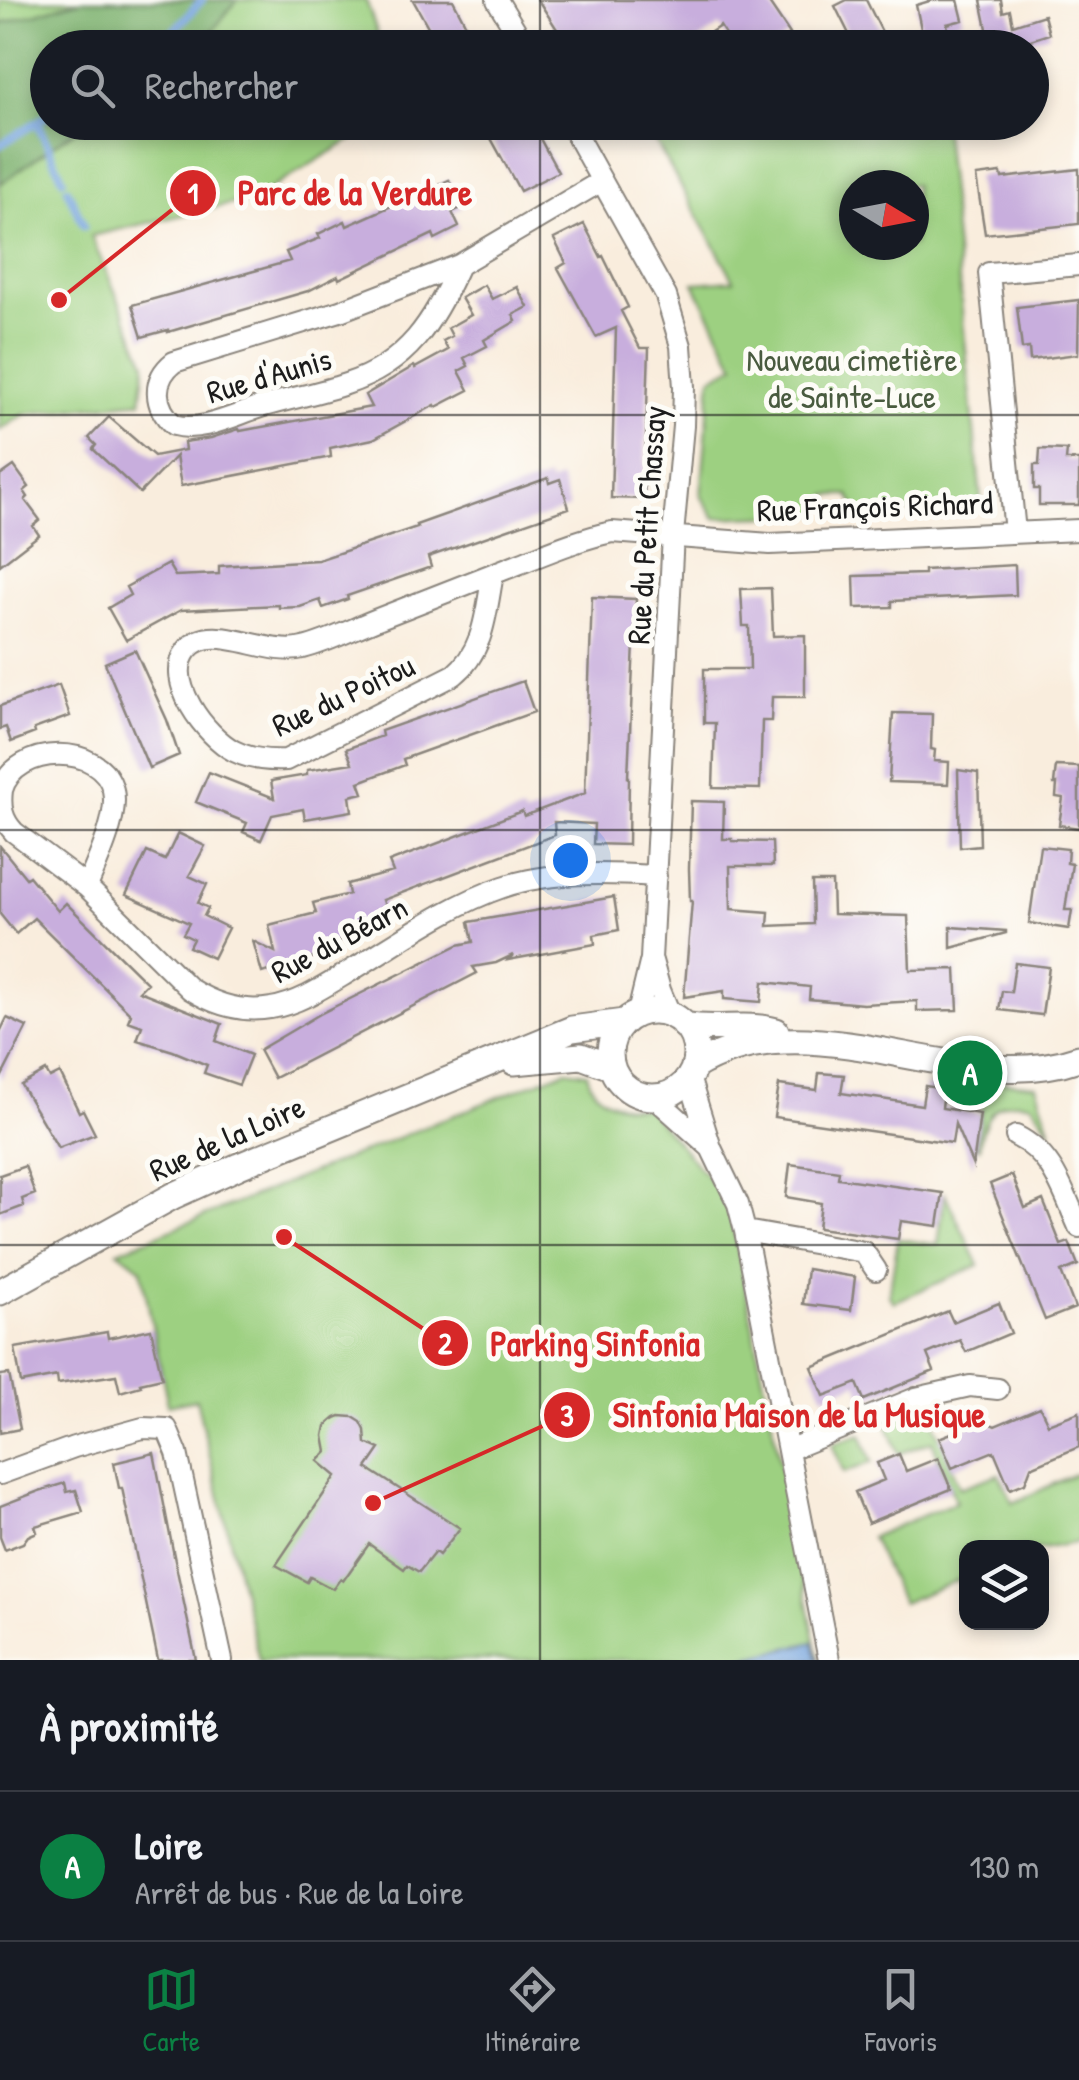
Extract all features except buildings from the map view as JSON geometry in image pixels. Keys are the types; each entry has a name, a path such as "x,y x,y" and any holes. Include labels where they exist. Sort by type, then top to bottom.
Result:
{"street":[{"path":"497,0 515,30"},
{"name":"Rue du Petit Chassay","path":"578,140 666,296 682,346 684,406 651,960 631,1018"},
{"name":"Rue d'Aunis","path":"459,264 432,319 395,361 376,372 347,384 195,427 174,425 160,408 159,380 174,362 340,311 459,264 600,182"},
{"path":"1016,532 988,273 1079,265"},
{"name":"Rue François Richard","path":"674,535 770,544 1079,530"},
{"name":"Rue du Poitou","path":"494,574 481,636 465,666 286,760 267,761 235,752 220,742 184,696 181,664 186,652 209,636 266,648 302,649 586,538 612,532 674,535"},
{"name":"Rue du Béarn","path":"87,887 111,822 113,791 101,770 77,757 35,757 13,770 6,780 0,806 5,822 87,887 190,989 208,1001 229,1006 271,1008 300,999 479,896 505,886 562,876 656,876"},
{"name":"Rue du Petit Chassay","path":"651,960 660,990 677,1019"},
{"path":"804,1040 764,1042 725,1050 692,1072 678,1089 654,1097 635,1094 625,1087 612,1067 610,1048 617,1030 631,1018 654,1011 701,1028 769,1028 804,1040 973,1065 1026,1069 1079,1058"},
{"name":"Rue de la Loire","path":"0,1292 172,1196 572,1029 631,1018"},
{"path":"677,1019 695,1044 692,1072 711,1148 732,1191 745,1231 829,1660"},
{"name":"Rue de la Loire","path":"491,1064 581,1056 612,1067"},
{"path":"654,1097 711,1148"},
{"path":"1016,1136 1032,1144 1046,1158 1079,1227"},
{"path":"745,1231 864,1252 876,1270"},
{"path":"788,1450 916,1398 970,1386 998,1389"},
{"path":"0,1474 74,1447 143,1428 167,1429 177,1453 222,1660"}],"green space":[{"path":"0,0 81,0 0,24"},
{"path":"81,0 237,0 213,30 30,30 30,140 61,140 0,184 0,24"},
{"path":"162,0 366,0 376,30 126,30"},
{"path":"30,124 30,140 351,140 253,199 91,236 146,363 141,401 25,414 0,430 0,127"},
{"name":"Nouveau cimetière de Sainte-Luce","path":"655,140 945,140 982,509 860,513 849,495 828,495 817,514 715,518 701,496 711,378 735,365 694,283 734,280"},
{"path":"566,1070 587,1073 595,1091 609,1101 647,1108 728,1200 819,1660 259,1660 196,1399 168,1405 141,1269 118,1251"},
{"path":"963,1078 1036,1085 1051,1132 1032,1104 1009,1103 988,1118 979,1148 976,1146 984,1096 961,1090"},
{"path":"945,1194 979,1265 894,1302 889,1296 898,1239 938,1245"},
{"path":"950,1402 954,1412 933,1420 960,1488 999,1474 1013,1503 1079,1472 1079,1542 1049,1548 1049,1540 959,1540 959,1580 902,1603 871,1537 956,1502 932,1441 899,1454 886,1421"},
{"path":"861,1434 872,1462 844,1473 832,1444"}],"water":[{"path":"814,1642 818,1660 734,1660"}],"waterway":[{"path":"174,30 202,0"},
{"path":"0,145 30,126"},
{"path":"45,140 63,179"},
{"path":"67,189 84,226"}],"place":[{"name":"Parc de la Verdure","path":"59,300"},
{"name":"Loire","path":"970,1073"},
{"name":"Parking Sinfonia","path":"284,1237"},
{"name":"Sinfonia Maison de la Musique","path":"373,1503"}]}
